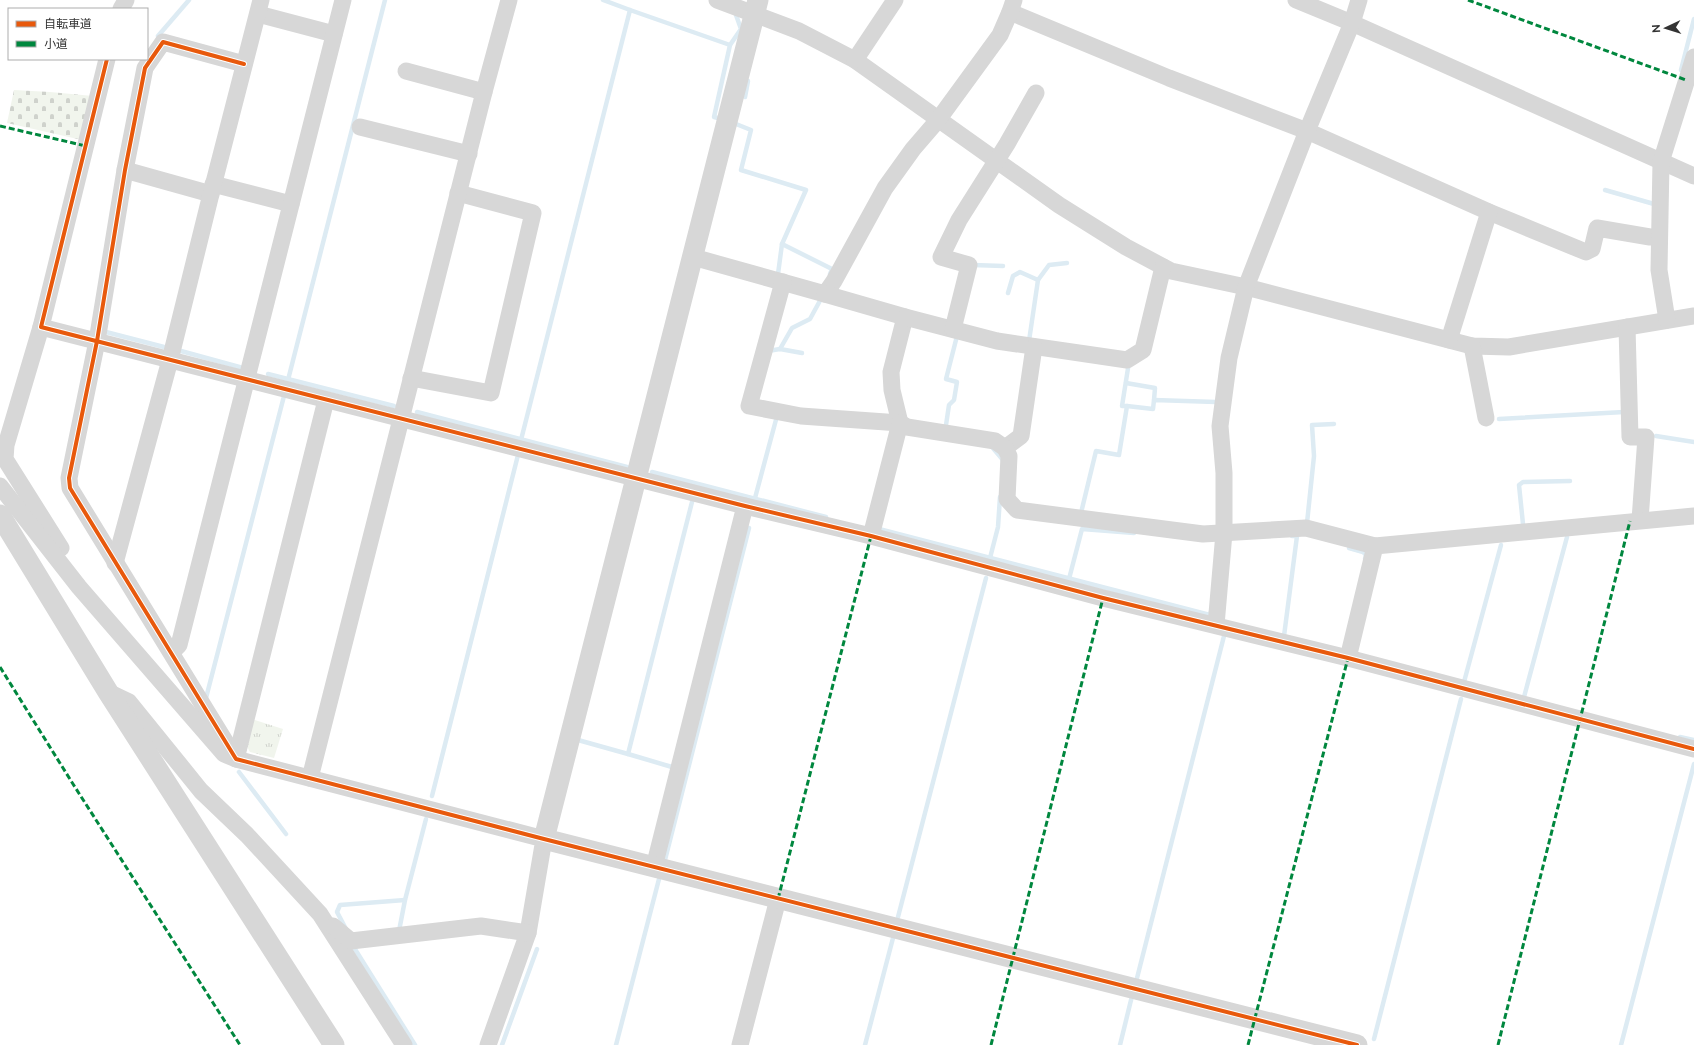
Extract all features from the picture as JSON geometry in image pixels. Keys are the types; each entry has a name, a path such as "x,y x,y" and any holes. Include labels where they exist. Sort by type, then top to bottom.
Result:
{"street":[{"path":"172,652 179,645 342,0"},
{"path":"310,778 458,193 509,0"},
{"path":"717,0 756,7 869,68 938,120 1060,205 1119,243 1171,271 1246,287 1472,346 1510,347 1694,316"},
{"path":"855,60 895,0"},
{"path":"1296,0 1352,23 1694,176"},
{"path":"1216,625 1224,533 1224,473 1220,426 1229,358 1246,287 1307,131 1352,23 1359,0"},
{"path":"825,294 834,281 886,188 913,149 938,120 1000,35 1012,6 1169,78 1307,131 1488,212 1586,252 1592,249 1597,228 1650,237 1659,237"},
{"path":"115,563 170,360 259,7 334,34"},
{"path":"488,1045 528,933 544,840 756,7"},
{"path":"236,759 172,652 115,563 70,488 69,478 97,341 125,170 145,68 163,42 244,64"},
{"path":"1667,320 1659,270 1661,162 1694,57"},
{"path":"79,587 79,576 5,459 6,445 41,327 107,60"},
{"path":"406,71 484,92"},
{"path":"953,329 969,265 941,257 959,220 997,161 1036,93"},
{"path":"360,127 468,154"},
{"path":"125,170 291,204"},
{"path":"411,378 492,393 533,213 458,193"},
{"path":"1448,340 1488,212"},
{"path":"693,257 905,317 997,341 1127,360 1143,350 1163,267"},
{"path":"783,282 749,406 801,416 900,423 907,427 996,441 1005,448 1008,456 1007,499 1017,510 1204,534 1306,528 1375,546 1694,516"},
{"path":"871,536 900,423 892,390 891,372 905,317"},
{"path":"41,327 745,506 871,536 1103,598 1348,658 1694,749"},
{"path":"1627,327 1630,437 1646,437 1640,520"},
{"path":"1472,346 1486,418"},
{"path":"1005,448 1021,436 1034,347"},
{"path":"236,759 326,400"},
{"path":"0,486 79,587 224,754 236,759 544,840 1357,1045"},
{"path":"654,867 745,506"},
{"path":"0,515 108,692 334,1045"},
{"path":"1348,658 1375,546"},
{"path":"108,692 129,702 201,791 247,835 320,914 351,941 481,926 528,933"},
{"path":"740,1045 778,898"},
{"path":"320,914 404,1045"}],"green space":[{"path":"14,90 93,96 82,140 7,123"},
{"path":"252,719 283,729 274,758 250,752 245,743"}],"waterway":[{"path":"158,36 189,0"},
{"path":"288,380 385,0"},
{"path":"603,0 630,10"},
{"path":"521,440 630,10 730,45"},
{"path":"718,118 714,117 730,45 741,29 736,15"},
{"path":"1681,70 1694,19"},
{"path":"745,97 748,81"},
{"path":"736,124 751,130 741,170 806,190 782,244 832,269 830,274"},
{"path":"1605,190 1654,204"},
{"path":"778,274 782,244"},
{"path":"1029,341 1038,280 1049,265 1067,263"},
{"path":"973,265 1003,266"},
{"path":"1008,293 1013,276 1020,272 1038,280"},
{"path":"780,349 792,328 810,319 822,297"},
{"path":"106,332 164,347"},
{"path":"946,425 949,405 954,400 957,382 946,379 957,336"},
{"path":"768,351 780,349 802,353"},
{"path":"181,351 243,368"},
{"path":"1081,513 1096,451 1119,455 1127,406 1122,406 1129,362"},
{"path":"268,374 394,406"},
{"path":"1126,383 1155,388 1154,400"},
{"path":"206,698 284,396"},
{"path":"1127,406 1153,409 1154,400 1216,402"},
{"path":"417,412 627,467"},
{"path":"1499,419 1624,412"},
{"path":"755,498 777,416"},
{"path":"1307,523 1314,456 1312,425 1334,424"},
{"path":"1656,436 1694,442"},
{"path":"992,447 1003,462"},
{"path":"432,796 518,455"},
{"path":"652,472 826,517"},
{"path":"1523,524 1519,485 1523,482 1570,481"},
{"path":"990,558 998,527 1000,497"},
{"path":"672,767 628,754 692,502"},
{"path":"665,860 749,528"},
{"path":"879,529 1210,615 1211,611"},
{"path":"1069,579 1082,529 1134,533"},
{"path":"1284,636 1297,536 1292,536"},
{"path":"1524,697 1567,537"},
{"path":"1464,682 1501,545"},
{"path":"1349,548 1363,552 1366,555 1365,559"},
{"path":"898,917 986,578"},
{"path":"1136,982 1224,636"},
{"path":"1374,1039 1461,699"},
{"path":"1680,737 1694,740"},
{"path":"578,740 628,754"},
{"path":"1621,1045 1694,764"},
{"path":"239,772 286,834"},
{"path":"399,931 405,900 426,819"},
{"path":"616,1045 659,879"},
{"path":"346,929 337,912 340,905 405,900"},
{"path":"865,1045 893,938"},
{"path":"353,946 415,1045"},
{"path":"502,1045 537,949"},
{"path":"1120,1045 1132,996"}],"marked path":[{"path":"1468,0 1686,80"},
{"path":"0,126 86,146"},
{"path":"1498,1045 1630,521"},
{"path":"778,899 871,536"},
{"path":"991,1045 1103,598"},
{"path":"1248,1045 1348,658"},
{"path":"0,667 240,1045"}],"cycle path":[{"path":"244,64 163,42 145,68 125,170 97,341 69,478 70,488 236,759 544,839 1357,1045"},
{"path":"107,60 41,327 745,506 871,536 1103,598 1348,658 1694,749"}]}
